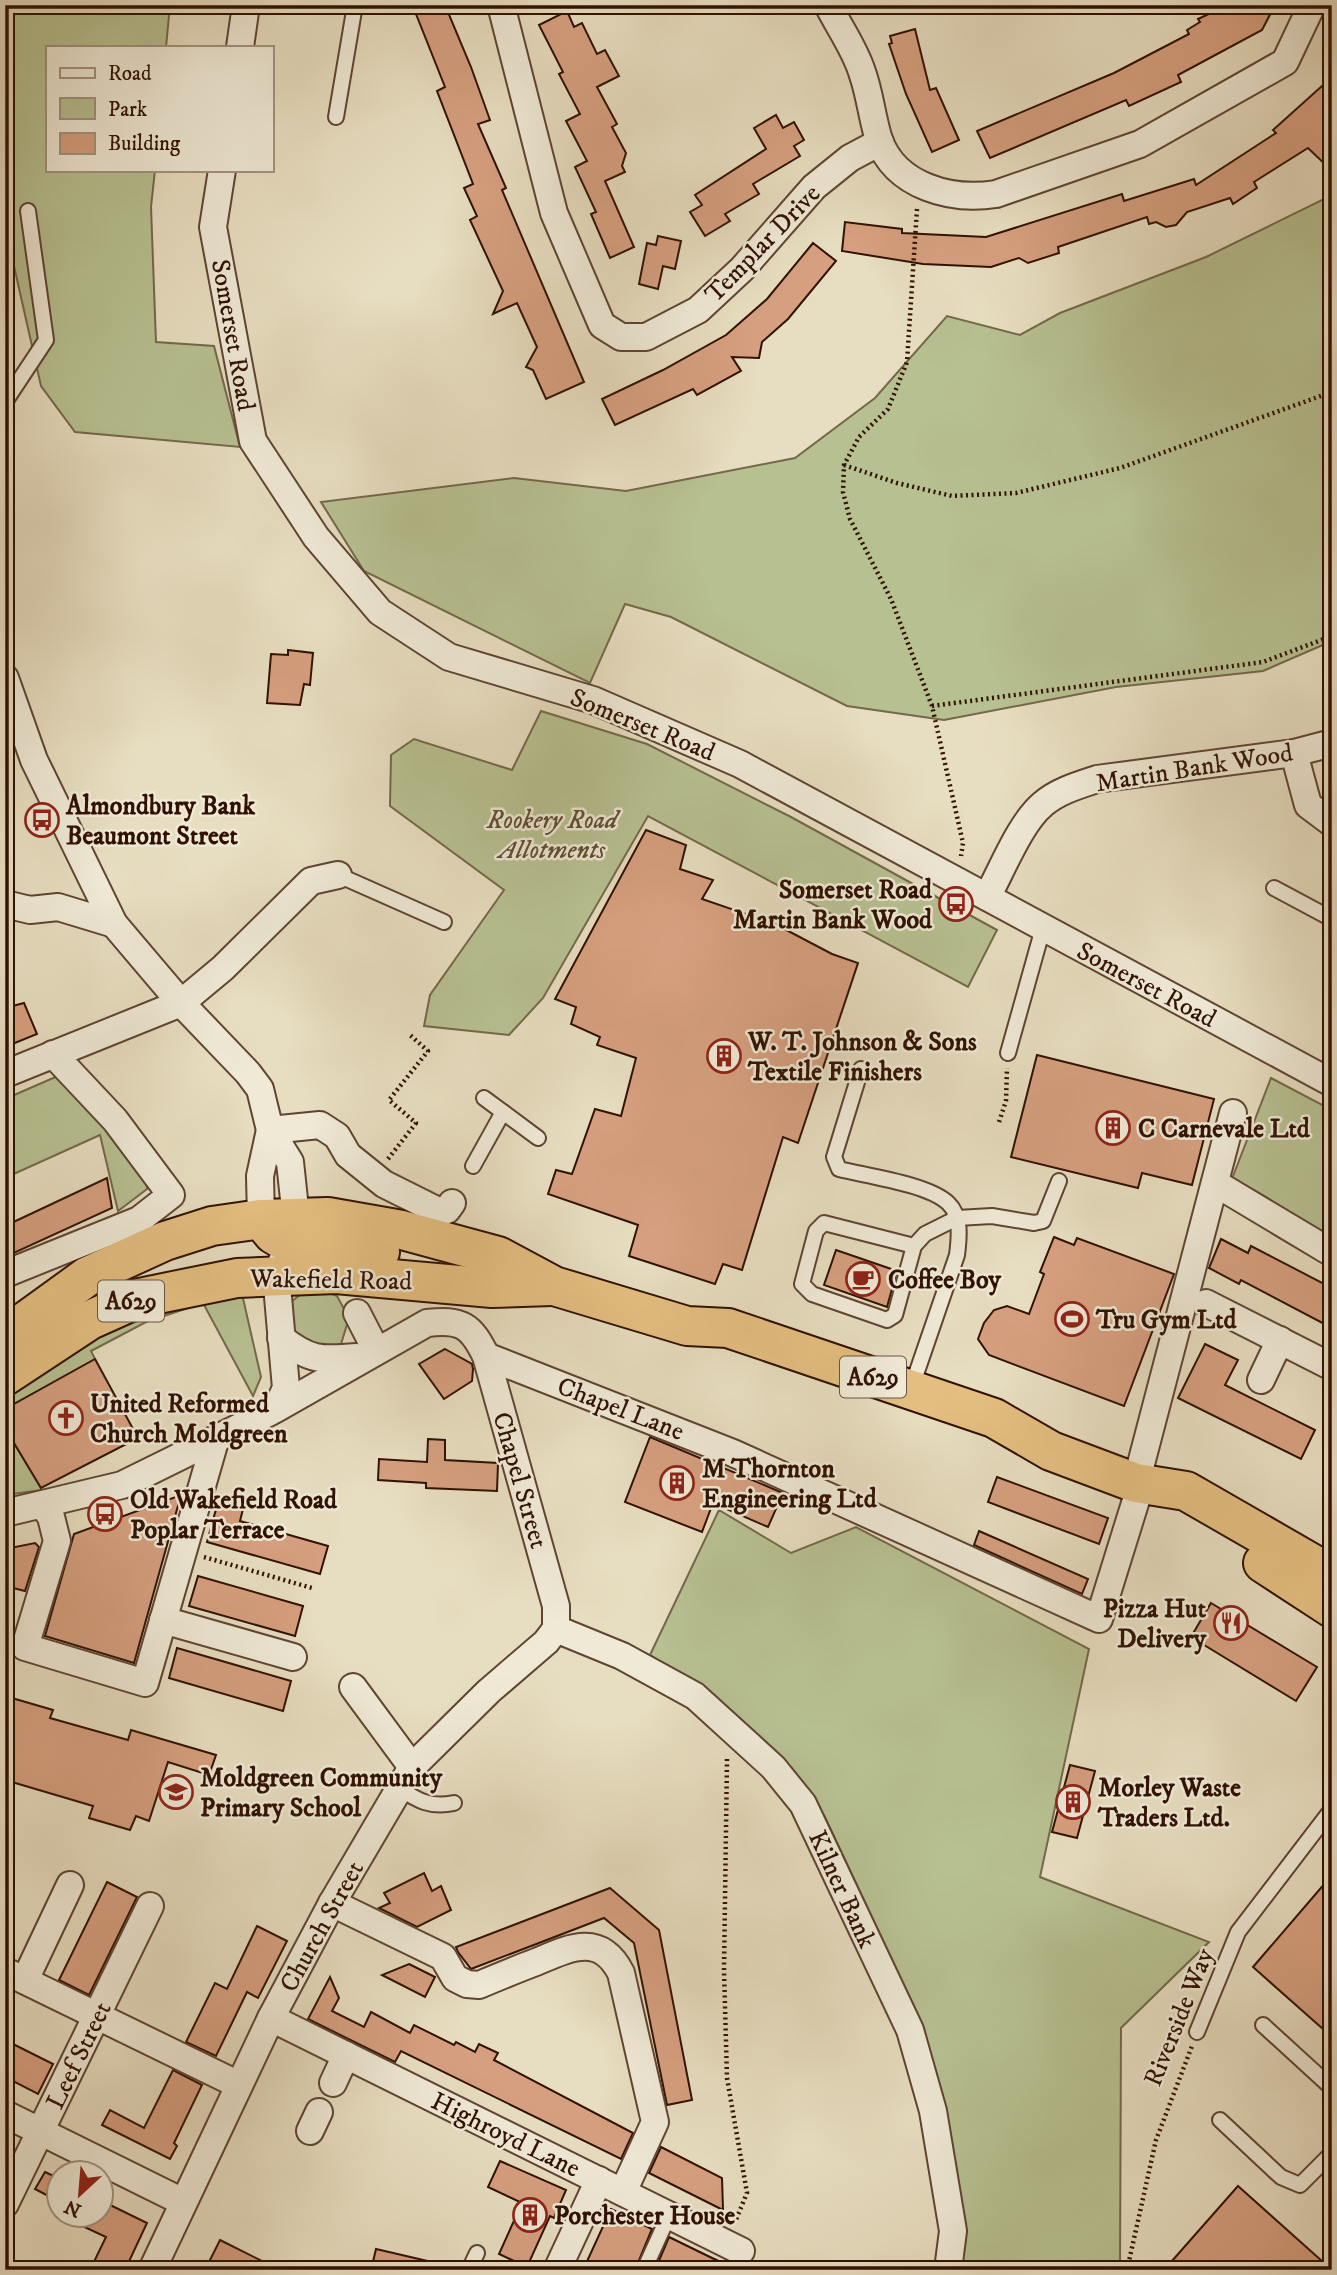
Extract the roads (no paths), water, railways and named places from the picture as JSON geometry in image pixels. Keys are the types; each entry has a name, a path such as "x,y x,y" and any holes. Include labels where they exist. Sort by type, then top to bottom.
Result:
{"highway":[{"name":"Wakefield Road","path":"5,1376 90,1320 139,1298 237,1278 281,1239 328,1217 401,1230 498,1256 554,1286 687,1326 728,1328 994,1419 1051,1451 1139,1483 1186,1491 1332,1575"},
{"name":"Wakefield Road","path":"5,1336 88,1276 174,1238 212,1226 281,1239 352,1274 492,1288 554,1286"},
{"path":"88,1276 123,1278 218,1252 244,1258 281,1239"},
{"name":"Wakefield Road","path":"687,1326 737,1358 975,1438 1051,1451"},
{"name":"Wakefield Road","path":"1139,1483 1172,1514 1246,1553 1332,1608"}],"street":[{"path":"240,46 246,5"},
{"name":"Templar Drive","path":"501,5 554,213 602,325 621,337 646,337 698,310 742,269 814,187 850,158 880,142"},
{"path":"828,5 862,70 880,142 894,164 918,183 947,195 973,198 996,194 1140,144 1284,62 1312,5"},
{"name":"Somerset Road","path":"222,172 214,227 253,441 316,537 380,612 449,657 593,700 740,764 1332,1083"},
{"path":"5,678 34,760 114,924 181,1003 260,1089 270,1130 290,1163 281,1239 281,1338 286,1364 286,1388 280,1401 270,1412"},
{"name":"Martin Bank Wood","path":"987,897 1023,832 1042,804 1068,789 1097,779 1294,754 1332,743"},
{"path":"1294,754 1308,805 1332,823"},
{"path":"5,1074 181,1003 223,968 311,881 338,875"},
{"path":"5,904 30,911 58,907 114,924"},
{"path":"5,1274 139,1220 171,1195 115,1120 53,1054"},
{"path":"1139,1483 1233,1112"},
{"path":"270,1130 320,1125 337,1136 341,1163 374,1176 384,1184 440,1212 447,1210 452,1203"},
{"path":"1215,1184 1332,1253"},
{"path":"1206,1303 1332,1367"},
{"path":"281,1338 301,1354 321,1360 371,1353 357,1313"},
{"name":"Chapel Lane","path":"5,1513 122,1485 270,1412 427,1323 461,1323 480,1345 745,1458 1099,1619 1139,1483"},
{"path":"1261,1380 1280,1340"},
{"name":"Chapel Street","path":"480,1345 556,1606 556,1629"},
{"path":"43,1505 51,1517 57,1541 25,1647 145,1683 215,1441"},
{"path":"163,1620 293,1657"},
{"name":"Kilner Bank","path":"556,1629 622,1656 695,1696 773,1768 803,1804 910,2031 933,2111 953,2231 948,2270"},
{"name":"Church Street","path":"152,2270 271,2018 332,1903 406,1777 489,1691 546,1642 556,1629"},
{"path":"353,1687 406,1777"},
{"path":"70,1885 15,1976 239,2085"},
{"path":"332,1903 443,1957 455,1978 467,1984 479,1985 575,1946 602,1950 615,1960 621,1973 655,2122 623,2192"},
{"name":"Leef Street","path":"5,2204 150,1906"},
{"name":"Highroyd Lane","path":"271,2018 741,2251"},
{"path":"333,2083 346,2055"},
{"path":"5,2114 183,2202"},
{"path":"557,2270 599,2180"}],"lane":[{"path":"336,117 355,5"},
{"path":"5,402 46,340 28,211"},
{"path":"338,875 444,922"},
{"path":"1274,888 1332,919"},
{"path":"1008,1054 1043,928"},
{"path":"861,1069 834,1157 839,1169 931,1193 949,1204 957,1218 957,1255 911,1390"},
{"path":"484,1098 538,1138"},
{"path":"473,1166 503,1112"},
{"path":"914,1246 824,1223 816,1231 802,1284 812,1294 887,1320 895,1315 901,1303 914,1246 925,1234 957,1218 992,1216 1034,1223 1044,1221 1059,1181"},
{"path":"406,1777 418,1801 438,1806 454,1802"},
{"name":"Riverside Way","path":"1197,2032 1238,1932 1332,1809"},
{"path":"1263,2025 1332,2088"},
{"path":"1220,2120 1281,2177 1292,2183 1300,2185 1307,2181 1332,2153"},
{"path":"644,2270 669,2215"},
{"path":"469,2270 477,2253"}],"place":[{"name":"Almondbury Bank Beaumont Street","path":"42,820"},
{"name":"Somerset Road Martin Bank Wood","path":"956,904"},
{"name":"W. T. Johnson & Sons Textile Finishers","path":"724,1056"},
{"name":"C Carnevale Ltd","path":"1113,1128"},
{"name":"Coffee Boy","path":"863,1279"},
{"name":"Tru Gym Ltd","path":"1072,1319"},
{"name":"United Reformed Church Moldgreen","path":"66,1418"},
{"name":"M Thornton Engineering Ltd","path":"677,1483"},
{"name":"Old Wakefield Road Poplar Terrace","path":"105,1514"},
{"name":"Pizza Hut Delivery","path":"1231,1623"},
{"name":"Moldgreen Community Primary School","path":"176,1792"},
{"name":"Morley Waste Traders Ltd.","path":"1073,1802"},
{"name":"Porchester House","path":"530,2215"}],"park label":[{"name":"Rookery Road Allotments","path":"552,834"}]}
